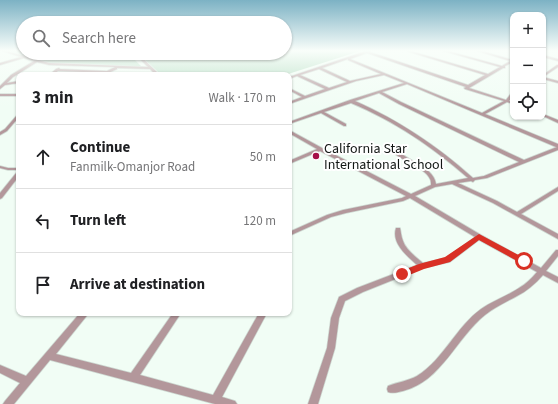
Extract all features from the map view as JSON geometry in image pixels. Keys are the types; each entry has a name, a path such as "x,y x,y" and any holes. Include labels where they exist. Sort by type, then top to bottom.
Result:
{"street":[{"path":"55,72 57,70 108,72"},
{"path":"292,77 313,70"},
{"path":"323,70 350,82"},
{"path":"376,70 558,147"},
{"path":"420,70 467,86 470,89 510,102"},
{"path":"473,70 488,74"},
{"path":"467,86 483,79 488,74 497,70"},
{"path":"0,88 2,84 16,74"},
{"path":"292,102 350,82 385,74"},
{"path":"297,75 328,89"},
{"path":"546,78 558,82"},
{"path":"2,84 16,82"},
{"path":"292,122 408,83"},
{"path":"292,91 304,97"},
{"path":"381,92 395,101 524,162"},
{"path":"0,95 16,94"},
{"path":"483,114 507,101 510,96"},
{"path":"351,101 394,122 427,141 473,180"},
{"path":"321,112 345,125"},
{"path":"546,116 558,122"},
{"path":"0,134 6,130 16,118"},
{"path":"292,133 320,149 411,196 479,237 558,280"},
{"path":"391,147 400,156 431,175 434,181 434,186"},
{"path":"292,233 329,216 358,207 396,201 434,186 473,180 508,170 558,147"},
{"path":"292,162 320,149"},
{"path":"0,167 16,169"},
{"path":"0,197 16,177"},
{"path":"453,183 517,214 558,237"},
{"path":"517,214 558,189"},
{"path":"398,229 397,237 400,243 422,266"},
{"path":"313,404 331,348 335,318 342,300 360,290 422,266 452,257 479,237"},
{"path":"391,389 404,388 415,383 433,370 460,335 478,316 490,307 528,286 558,252"},
{"path":"8,404 83,316"},
{"path":"134,377 175,316"},
{"path":"216,399 260,316"},
{"path":"50,356 232,404"},
{"path":"0,369 27,381"}],"green space":[{"path":"156,70 301,70 292,73 158,72"}],"place":[{"name":"California Star International School","path":"316,156"}],"route":[{"path":"402,274 422,266 448,260 479,237 524,261"}]}
